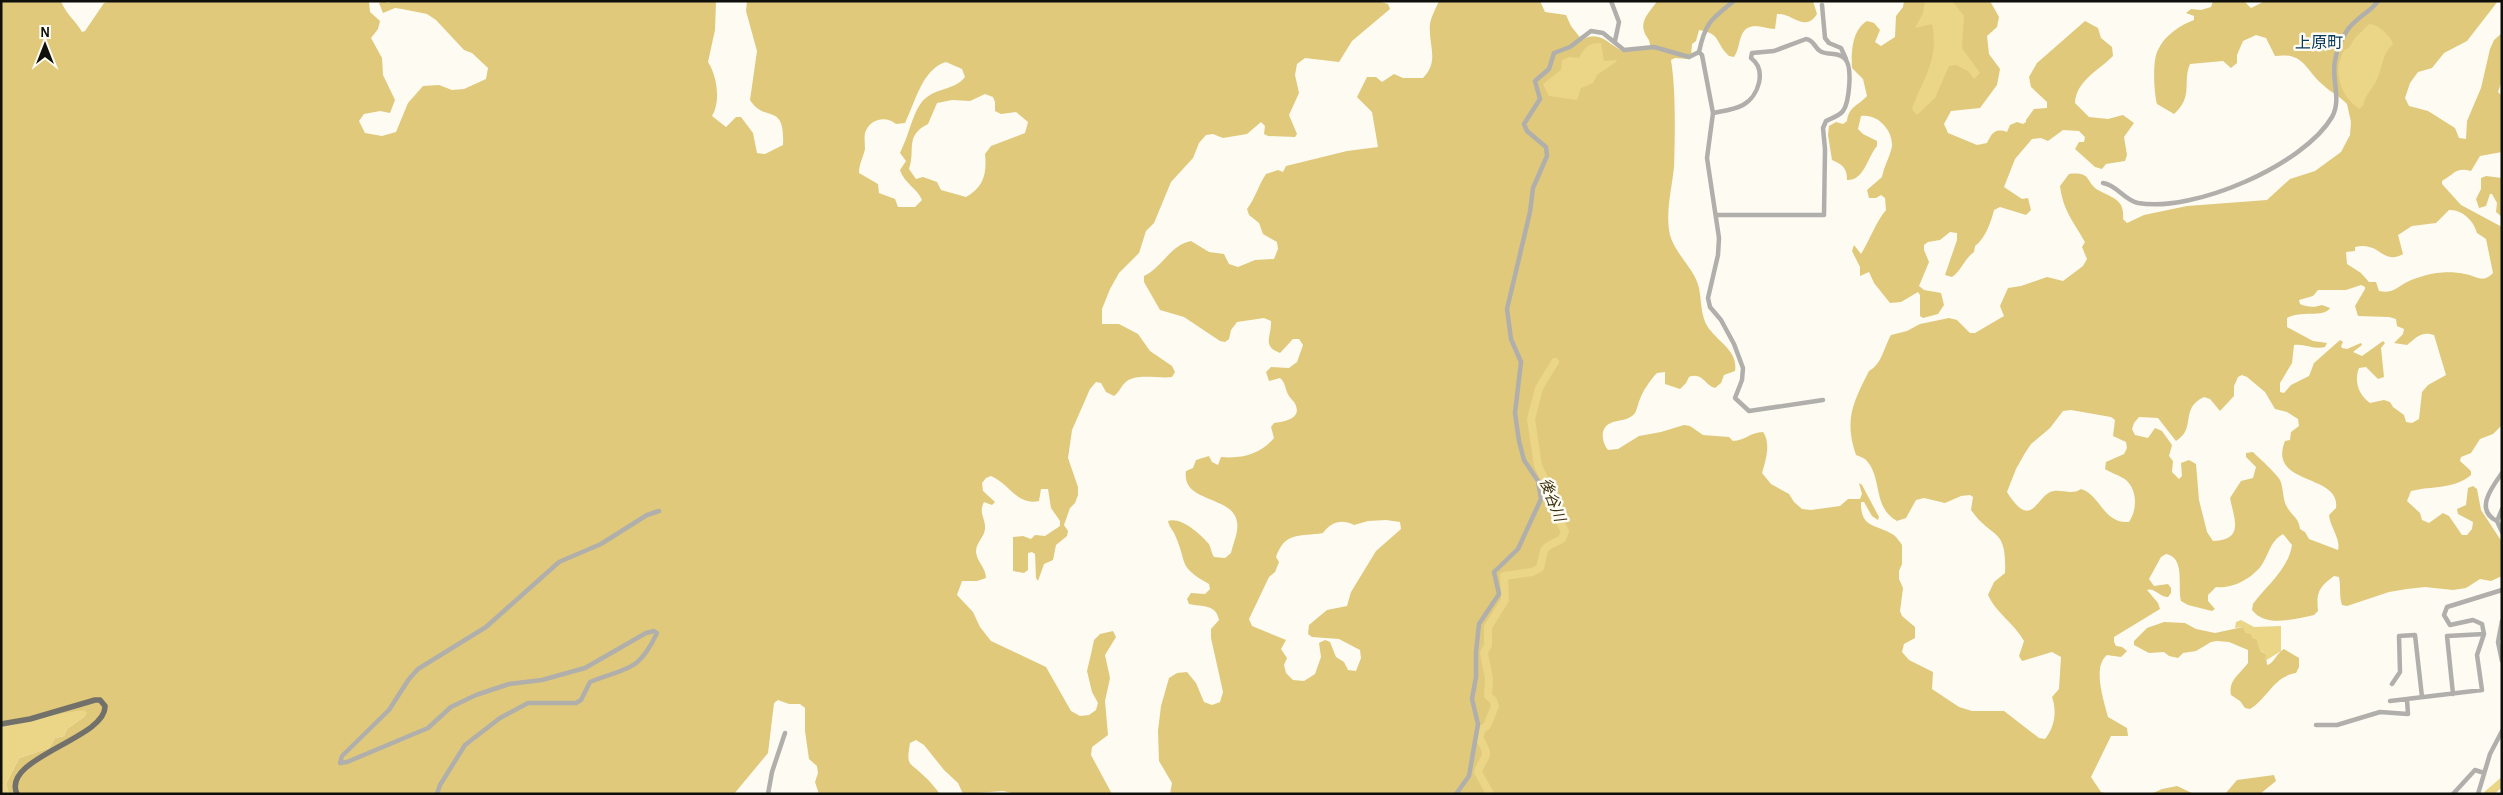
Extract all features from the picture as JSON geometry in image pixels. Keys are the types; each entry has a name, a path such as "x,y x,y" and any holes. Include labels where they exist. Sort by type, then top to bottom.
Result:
{"main road":[{"path":"1,724 30,719 95,700 100,700 106,706 106,710 99,720 65,745 36,758 23,768 15,783 17,794"}],"street":[{"path":"1611,1 1619,22 1615,41"},
{"path":"1456,794 1466,780 1470,768 1478,724 1472,699 1476,677 1476,652 1481,619 1499,594 1494,572 1518,549 1541,499 1538,481 1524,460 1519,441 1516,413 1521,362 1511,339 1507,317 1508,301 1530,212 1532,188 1547,156 1546,147 1527,130 1524,124 1540,99 1535,81 1549,69 1554,53 1570,47 1591,31 1602,33 1615,41 1624,50 1654,47 1689,57 1698,52 1704,30 1711,20 1734,1"},
{"path":"2103,183 2108,184 2129,201 2139,203 2176,202 2229,188 2285,160 2307,145 2333,115 2336,105 2335,61 2342,41 2348,28 2378,1"},
{"path":"1716,215 1824,214 1825,149 1823,128 1826,121 1844,110 1848,99 1849,80 1846,59 1842,49 1829,43 1825,38 1822,5"},
{"path":"1712,113 1733,110 1744,104 1755,93 1760,78 1760,70 1751,58 1752,53 1774,51 1806,38 1810,39 1820,51 1840,55 1846,59"},
{"path":"1698,52 1702,55 1712,113 1707,158 1719,247 1708,298 1710,307 1721,320 1734,344 1743,368 1742,380 1736,398 1749,411 1823,400"},
{"path":"2502,473 2486,497 2486,510 2491,518 2497,521 2502,532"},
{"path":"2497,521 2502,509"},
{"path":"437,794 440,785 461,751 477,734 528,703 576,702 581,700 590,682 624,671 637,664 644,656 657,633 654,631 646,633 585,668 557,676 509,684 476,695 451,707 428,728 411,736 347,762 340,763 342,756 389,710 409,679 418,669 491,624 559,562 601,544 647,515 659,511"},
{"path":"2390,701 2482,690 2477,655 2484,634 2482,624 2478,621 2450,625 2444,615 2447,607 2502,590"},
{"path":"2502,621 2498,642 2502,661"},
{"path":"2452,694 2447,636 2484,634"},
{"path":"2392,684 2400,672 2399,636 2415,635 2422,697"},
{"path":"2316,725 2337,724 2380,712 2408,714 2407,700"},
{"path":"2478,794 2490,754 2502,730"},
{"path":"768,794 772,772 785,734"},
{"path":"2453,794 2475,770 2484,773"}],"shaded area":[{"path":"1,1 61,1 82,32 85,31 104,3 111,1 369,1 370,12 380,21 378,29 371,38 382,58 383,75 395,100 390,113 380,111 364,114 359,121 365,133 382,136 396,132 408,103 423,86 439,85 452,90 464,89 486,79 488,68 472,53 464,50 436,20 427,14 395,8 383,13 379,3 383,1 388,3 392,1 716,1 715,30 708,62 714,74 717,89 715,110 712,116 726,127 736,117 741,117 753,133 757,153 765,154 783,145 783,131 781,123 777,118 756,107 750,100 757,51 746,11 747,1 1378,1 1388,4 1390,9 1352,41 1339,62 1305,58 1297,64 1295,75 1299,93 1289,115 1297,134 1295,137 1268,136 1264,134 1265,126 1261,122 1247,134 1223,138 1213,134 1206,135 1199,143 1193,158 1171,182 1154,223 1146,231 1139,253 1119,273 1110,289 1102,309 1102,324 1119,324 1138,334 1150,351 1172,366 1175,372 1172,377 1137,377 1125,383 1114,396 1106,392 1101,383 1096,382 1090,389 1072,430 1068,458 1078,487 1078,495 1075,503 1070,508 1064,525 1068,531 1067,536 1056,545 1053,560 1044,564 1038,581 1036,578 1035,554 1032,552 1028,553 1028,570 1024,573 1013,571 1013,537 1023,536 1031,539 1035,535 1045,536 1060,526 1060,521 1051,508 1048,489 1041,489 1039,501 1031,502 1019,497 991,476 982,483 983,491 995,502 992,505 984,502 982,506 985,529 976,549 986,578 977,581 962,581 957,595 973,612 980,627 991,641 1046,667 1071,711 1080,716 1089,715 1096,710 1098,703 1092,692 1087,671 1094,640 1100,634 1113,631 1116,637 1105,655 1110,678 1105,701 1108,735 1092,747 1091,755 1112,794 1016,794 1003,791 963,794 958,783 944,770 924,745 916,740 910,743 908,756 910,763 940,794 819,794 815,782 818,773 817,766 809,759 805,731 805,708 800,704 789,704 778,700 774,703 768,753 734,794 9,794 6,784 19,758 49,748 55,738 64,736 67,729 85,716 50,715 1,728","holes":["946,62 962,69 965,77 957,84 927,97 919,106 900,153 906,161 900,170 904,178 922,200 915,207 898,207 895,199 879,193 878,184 859,173 865,149 865,133 870,124 878,120 888,120 896,124 905,123 925,79 938,66","985,94 993,97 995,111 1001,114 1016,112 1028,122 1025,133 991,146 985,154 985,173 983,179 977,189 966,197 941,190 937,182 923,177 916,179 909,169 913,139 916,133 928,124 937,103 952,100 970,101"]},
{"path":"1439,1 1540,1 1545,12 1566,15 1571,26 1582,40 1593,36 1598,37 1622,51 1650,46 1643,27 1647,15 1657,1 1813,1 1817,14 1808,22 1777,14 1775,29 1749,27 1743,33 1734,57 1729,56 1714,36 1706,31 1699,30 1696,41 1692,44 1691,57 1688,59 1675,58 1671,60 1674,85 1675,127 1674,167 1669,209 1670,235 1676,249 1697,281 1707,326 1731,353 1734,359 1735,371 1724,375 1721,383 1715,388 1700,377 1694,376 1689,377 1680,389 1665,384 1665,372 1657,373 1649,382 1635,413 1627,419 1613,422 1605,427 1603,437 1605,446 1608,450 1618,449 1639,436 1684,425 1690,426 1703,435 1729,437 1733,441 1763,432 1767,446 1762,473 1771,484 1789,494 1802,509 1811,510 1840,506 1848,499 1860,499 1862,494 1859,483 1862,485 1879,517 1878,520 1872,516 1864,502 1861,502 1862,511 1867,522 1889,532 1902,545 1902,564 1899,571 1899,579 1903,588 1900,611 1902,616 1915,627 1915,638 1904,644 1902,652 1909,660 1933,672 1932,689 1959,707 1972,711 2004,711 2039,738 2045,739 2054,719 2052,697 2059,689 2061,657 2052,652 2022,661 2019,656 2024,641 1988,595 1994,582 2005,573 2005,558 2001,540 1971,510 1973,497 1970,495 1961,496 1945,503 1924,498 1916,500 1906,518 1897,521 1884,508 1871,467 1865,459 1856,455 1852,442 1852,412 1869,371 1880,360 1891,335 1907,331 1920,324 1949,318 1957,320 1970,333 1975,333 2004,316 2000,306 2008,288 2021,286 2047,277 2063,281 2083,266 2087,259 2082,247 2085,242 2066,209 2061,194 2060,186 2069,174 2076,173 2085,176 2098,190 2113,197 2120,203 2123,219 2127,223 2144,215 2187,206 2267,200 2290,179 2315,171 2341,152 2350,135 2351,122 2347,104 2322,84 2303,62 2292,56 2275,56 2266,38 2256,35 2243,41 2237,55 2237,63 2231,68 2223,61 2190,64 2186,95 2184,101 2174,114 2157,104 2154,77 2156,55 2168,36 2178,28 2194,20 2194,16 2186,13 2191,9 2201,10 2211,7 2213,1 2244,1 2251,8 2265,1 2498,1 2467,41 2444,53 2432,68 2418,72 2410,83 2405,98 2409,106 2428,111 2455,128 2459,138 2466,139 2467,121 2481,88 2490,49 2494,40 2502,33 2502,80 2498,92 2502,96 2502,152 2480,156 2471,171 2462,170 2455,172 2442,181 2442,184 2461,205 2502,227 2502,425 2493,434 2480,439 2471,453 2461,457 2460,461 2471,471 2471,475 2465,480 2450,485 2411,491 2407,501 2420,513 2422,520 2429,523 2443,513 2449,516 2462,535 2467,535 2472,529 2473,522 2458,514 2457,509 2466,505 2468,488 2473,486 2477,489 2481,510 2502,542 2502,576 2491,581 2480,579 2466,588 2453,590 2425,587 2389,592 2347,606 2342,605 2339,577 2334,576 2325,583 2318,594 2318,611 2314,615 2272,621 2258,616 2252,610 2253,604 2282,570 2290,554 2292,545 2283,534 2272,544 2264,562 2257,571 2235,585 2216,587 2208,595 2208,601 2215,609 2212,611 2188,605 2181,601 2180,573 2176,561 2166,554 2161,557 2149,579 2154,586 2168,584 2171,588 2171,593 2168,597 2150,589 2147,590 2158,603 2160,609 2114,637 2116,646 2122,647 2127,651 2121,657 2107,655 2100,668 2100,684 2108,717 2127,728 2128,736 2111,736 2091,777 2101,792 2108,794 1170,794 1172,783 1159,761 1158,731 1161,706 1169,678 1177,673 1187,672 1196,683 1204,702 1212,705 1220,702 1223,692 1211,638 1211,629 1219,620 1212,609 1189,604 1187,599 1191,593 1205,594 1210,589 1209,584 1192,573 1185,564 1168,521 1178,521 1195,531 1209,544 1214,557 1225,558 1231,553 1237,529 1237,522 1233,513 1227,507 1191,489 1187,481 1186,471 1193,468 1196,460 1209,456 1212,462 1218,465 1221,457 1244,456 1257,452 1274,438 1271,427 1274,423 1294,417 1297,410 1282,380 1280,378 1269,381 1266,372 1271,367 1289,368 1297,362 1303,345 1299,339 1293,339 1280,353 1274,350 1269,344 1271,321 1264,318 1237,322 1231,330 1229,339 1225,342 1220,341 1184,317 1160,310 1144,282 1144,276 1151,272 1177,247 1191,241 1209,252 1224,254 1229,264 1238,267 1255,260 1274,259 1278,249 1277,242 1263,234 1259,223 1249,215 1247,209 1266,174 1278,170 1283,172 1286,166 1347,151 1378,147 1372,112 1357,97 1367,77 1376,77 1382,82 1394,74 1403,78 1423,78 1431,65 1430,24","holes":["2449,210 2458,211 2467,217 2477,233 2486,239 2493,273 2482,279 2458,273 2433,274 2422,276 2391,291 2383,292 2379,291 2376,282 2369,282 2361,273 2347,264 2346,252 2355,251 2355,247 2370,247 2391,257 2403,254 2398,235 2412,226 2436,223","2361,285 2365,287 2355,306 2358,316 2396,319 2397,326 2404,329 2403,334 2394,343 2407,345 2422,334 2434,335 2446,375 2428,385 2422,392 2419,419 2412,423 2406,422 2404,415 2393,407 2390,402 2384,400 2370,403 2358,387 2359,368 2366,367 2378,379 2384,377 2381,348 2385,343 2383,341 2362,356 2353,352 2362,345 2361,343 2347,349 2342,348 2343,342 2340,340 2314,363 2309,376 2291,385 2284,393 2280,392 2280,383 2292,363 2294,345 2321,348 2325,347 2327,343 2313,341 2287,327 2287,318 2298,314 2323,313 2327,311 2330,308 2322,305 2311,307 2300,304 2299,300 2313,296 2318,290 2346,290","2242,375 2247,377 2265,392 2275,409 2287,412 2298,419 2299,426 2291,432 2290,440 2285,441 2282,455 2286,466 2295,473 2328,489 2335,497 2336,508 2329,515 2338,542 2338,550 2309,539 2305,532 2300,529 2297,520 2285,504 2280,480 2253,452 2246,453 2246,457 2256,467 2253,478 2241,481 2230,498 2235,521 2233,532 2230,537 2213,541 2207,532 2199,500 2196,464 2189,460 2181,463 2182,476 2179,479 2172,472 2173,461 2169,456 2172,445 2162,431 2155,428 2148,438 2135,435 2132,429 2139,417 2158,418 2176,441 2186,430 2192,407 2196,402 2204,397 2210,399 2220,411 2234,396 2234,386 2238,377","2071,410 2111,417 2115,420 2113,436 2126,442 2127,448 2124,454 2106,462 2105,469 2126,480 2133,490 2135,506 2129,522 2113,519 2088,492 2081,489 2074,492 2054,491 2048,493 2034,508 2029,510 2023,510 2016,504 2007,492 2016,469 2031,444 2050,428 2063,411","1386,520 1400,522 1401,529 1376,551 1351,592 1347,606 1327,610 1309,625 1308,634 1312,637 1339,639 1360,650 1361,658 1356,671 1348,670 1344,662 1336,657 1330,642 1325,640 1319,643 1321,657 1315,674 1304,681 1293,680 1286,673 1284,665 1287,658 1281,649 1286,640 1252,626 1249,619 1269,577 1275,572 1279,562 1276,557 1284,543 1300,535 1323,533 1337,522 1354,525 1368,521"]},
{"path":"1904,1 1990,1 1999,17 1997,27 1987,36 1989,54 2000,69 1997,85 1980,108 1951,111 1944,124 1948,133 1977,145 1987,143 1994,132 2007,132 2010,125 2017,122 2023,124 2026,122 2034,109 2047,108 2047,102 2031,87 2029,77 2037,63 2085,21 2098,28 2101,38 2112,47 2113,56 2089,76 2079,88 2075,103 2089,117 2108,119 2123,115 2134,123 2124,137 2127,155 2125,161 2106,164 2102,169 2095,167 2075,149 2079,142 2084,142 2085,137 2079,131 2063,130 2048,141 2041,138 2032,139 2015,159 2004,187 2022,199 2028,198 2031,210 2026,215 2000,207 1994,210 1987,230 1975,246 1974,252 1952,277 1945,275 1957,240 1957,233 1950,232 1940,240 1928,242 1924,245 1929,262 1919,286 1924,290 1941,293 1944,305 1938,314 1923,318 1920,316 1920,295 1918,292 1901,302 1890,303 1874,283 1869,272 1860,276 1860,267 1852,251 1854,245 1861,254 1886,210 1885,198 1881,195 1876,198 1869,198 1867,190 1882,177 1892,146 1890,134 1878,120 1873,117 1861,116 1858,129 1863,134 1877,141 1877,146 1861,173 1853,179 1847,180 1844,167 1832,160 1828,135 1829,126 1836,122 1843,124 1847,121 1852,109 1867,96 1863,79 1852,68 1852,48 1858,30 1867,21 1874,23 1880,30 1875,42 1881,46 1895,37 1896,16 1903,7"},
{"path":"1925,1 1952,1 1964,16 1962,48 1980,73 1974,79 1968,71 1956,65 1949,66 1935,98 1917,115 1912,109 1929,68 1934,48 1932,24 1915,28 1923,13"},
{"path":"2369,24 2383,31 2393,44 2385,56 2380,73 2363,106 2359,109 2347,97 2338,74 2340,58 2344,50 2349,48 2354,39"},
{"path":"1601,43 1604,61 1617,60 1616,62 1597,75 1593,83 1581,88 1577,100 1549,96 1543,84 1561,70 1562,60 1569,57 1579,58 1587,46"},
{"path":"2486,176 2502,178 2502,217 2496,212 2497,203 2492,194 2490,194 2486,206 2479,208 2476,199 2481,189 2481,178"},
{"path":"2241,620 2254,627 2281,626 2281,651 2265,661 2266,654 2259,649 2257,640 2252,638 2251,634 2245,633 2243,627 2235,628 2236,622"},
{"path":"2164,622 2185,623 2196,629 2215,633 2243,627 2257,640 2261,651 2266,654 2267,665 2284,649 2299,658 2299,667 2296,673 2282,678 2276,683 2256,705 2250,709 2245,708 2240,701 2231,695 2231,685 2248,663 2248,650 2229,642 2217,641 2211,642 2196,651 2183,653 2178,658 2169,656 2164,652 2149,653 2134,645 2134,641 2147,628"},
{"path":"84,710 87,713 85,716 67,729 64,736 55,738 49,748 19,758 6,784 9,794 1,794 1,728 50,715"},
{"path":"2274,775 2276,781 2260,794 2225,794 2237,780"},
{"path":"2177,786 2194,794 2151,794 2162,789"}],"waterway":[{"name":"後谷川","path":"1490,794 1478,772 1486,756 1479,738 1482,729 1487,726 1495,706 1493,700 1488,696 1489,679 1484,653 1488,645 1488,627 1505,600 1504,576 1532,572 1540,568 1545,549 1562,539 1565,531 1553,510 1554,497 1538,466 1531,419 1539,388 1555,362"},
{"path":"2488,794 2502,782"}],"district":[{"name":"上原町","path":"2319,43"}]}
